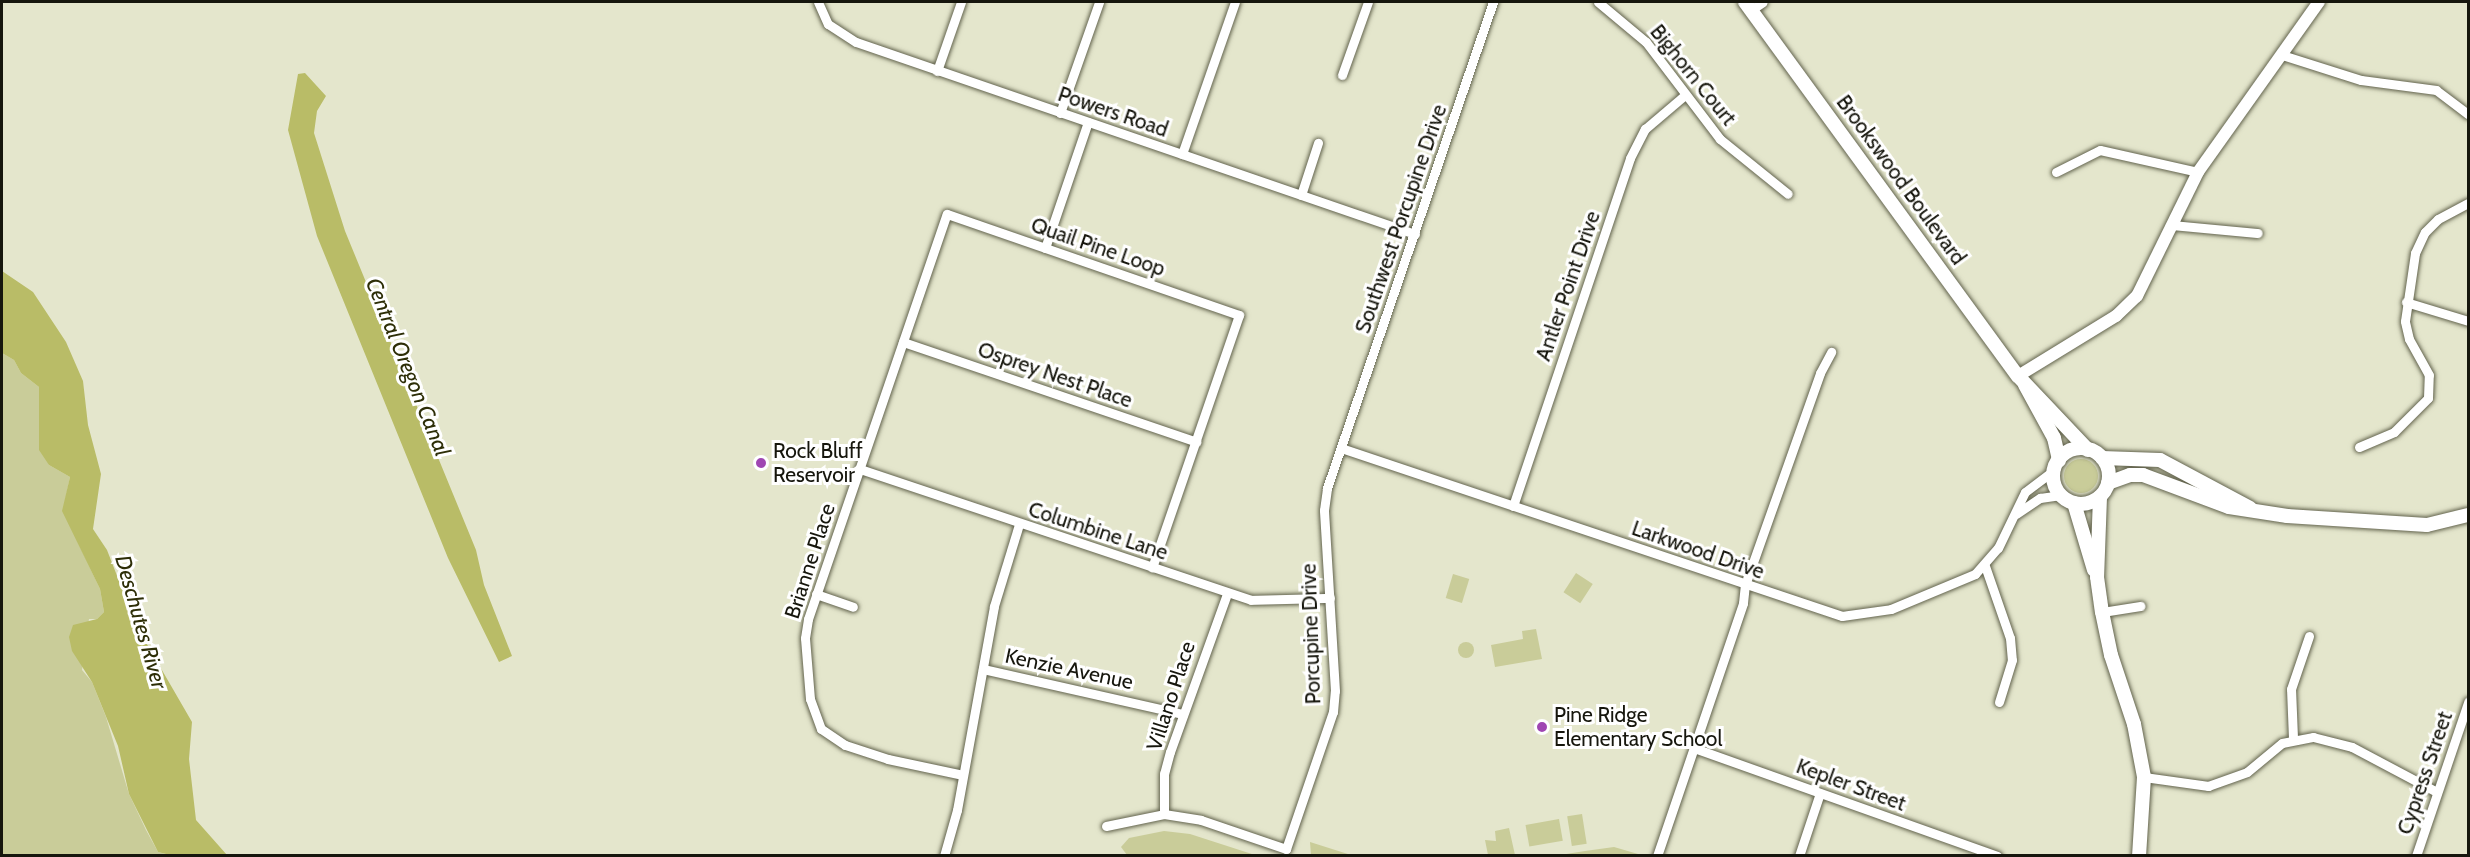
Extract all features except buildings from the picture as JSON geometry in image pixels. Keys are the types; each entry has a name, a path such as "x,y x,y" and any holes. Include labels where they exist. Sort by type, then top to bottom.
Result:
{"main road":[{"name":"Brookswood Boulevard","path":"1748,6 2021,380 2054,438 2057,465"},
{"name":"Brookswood Boulevard","path":"2021,380 2088,450"},
{"path":"2100,497 2085,504 2074,503 2061,495 2054,480 2057,465 2072,450 2088,450 2102,458 2160,460 2252,509"},
{"path":"2097,577 2100,497 2108,483 2107,467 2102,458"},
{"path":"2108,483 2130,475 2143,475 2229,507 2402,525 2449,522 2469,515"},
{"path":"2074,503 2097,577 2102,612 2134,724 2144,777 2139,855"}],"street":[{"name":"Powers Road","path":"818,2 828,24 840,34 937,71 1414,234"},
{"path":"937,71 960,2"},
{"path":"1060,113 1098,2"},
{"path":"1182,154 1234,2"},
{"path":"1342,75 1368,2"},
{"name":"Southwest Porcupine Drive","path":"1341,448 1493,2"},
{"name":"Bighorn Court","path":"1598,2 1646,42 1720,139 1788,194"},
{"path":"1748,6 1763,2"},
{"path":"2021,380 2128,305 2144,285 2198,172 2319,2"},
{"path":"2282,55 2361,81 2436,90 2469,114"},
{"name":"Antler Point Drive","path":"1513,506 1630,158 1645,129 1685,95"},
{"path":"1045,248 1088,122"},
{"path":"1301,195 1318,143"},
{"path":"2056,172 2100,150 2198,172"},
{"path":"2359,447 2394,432 2428,398 2428,375 2409,339 2406,302 2415,253 2425,232 2438,219 2469,203"},
{"name":"Quail Pine Loop","path":"860,469 947,214 1239,315 1152,567"},
{"path":"2171,225 2258,233"},
{"path":"2406,302 2469,321"},
{"name":"Osprey Nest Place","path":"903,342 1196,442"},
{"path":"1657,855 1743,603 1745,585 1820,373 1831,352"},
{"name":"Larkwood Drive","path":"1341,448 1819,610 1862,616 1935,591 1985,566"},
{"name":"Porcupine Drive","path":"1164,814 1201,820 1286,849 1333,712 1330,598 1324,510 1341,448"},
{"path":"1999,702 2012,660 2010,638 1985,566 2025,492 2057,465"},
{"name":"Columbine Lane","path":"860,469 1227,594 1267,602 1330,598"},
{"name":"Brianne Place","path":"860,469 816,594 805,638 810,699 821,729 845,744 888,759 963,775"},
{"path":"2014,515 2040,498 2061,495"},
{"name":"Kenzie Avenue","path":"944,855 963,775 994,606 1019,524"},
{"path":"816,594 853,607"},
{"name":"Villano Place","path":"1164,814 1164,774 1182,714 1227,594"},
{"path":"2102,612 2141,606"},
{"path":"2293,738 2291,688 2309,636"},
{"name":"Kenzie Avenue","path":"983,669 1182,714"},
{"name":"Cypress Street","path":"2416,855 2469,702"},
{"path":"2144,777 2208,786 2247,772 2293,738 2313,737 2352,747 2437,792"},
{"name":"Kepler Street","path":"1694,748 1997,855"},
{"path":"1799,855 1820,793"},
{"path":"1106,826 1164,814"},
{"path":"1964,855 1968,845"}],"shaded area":[{"path":"305,73 326,96 317,111 314,133 345,231 476,550 484,585 512,656 499,662 448,558 317,236 288,130 298,74"},
{"path":"2,271 33,292 66,342 83,381 88,425 101,474 93,529 107,550 137,627 192,722 189,759 196,820 227,855 170,855 158,852 129,794 118,746 92,682 72,651 69,637 73,625 97,619 104,612 100,589 62,511 70,477 49,465 39,450 39,387 21,373 14,360 2,353"},
{"path":"2,353 14,360 21,373 39,387 40,433 49,465 70,477 63,511 100,589 104,612 97,619 89,619 82,670 92,682 106,717 129,794 146,830 158,852 170,855 2,855"},
{"path":"2081,459 2093,464 2098,476 2093,488 2081,493 2069,488 2064,476 2069,464"},
{"path":"1576,573 1593,584 1580,603 1563,592"},
{"path":"1453,574 1469,579 1462,603 1446,598"},
{"path":"1536,629 1542,659 1495,667 1491,645 1523,639 1522,631"},
{"path":"1463,642 1469,642 1474,650 1472,656 1463,658 1458,653 1458,647"},
{"path":"1582,814 1587,844 1572,846 1567,816"},
{"path":"1559,819 1563,841 1529,847 1526,825"},
{"path":"1509,828 1515,855 1488,855 1485,840 1496,841 1495,831"},
{"path":"1164,831 1190,834 1255,855 1127,855 1121,847 1129,838"},
{"path":"1310,842 1351,855 1311,855"},
{"path":"1614,847 1638,854 1560,855 1585,851"}],"place":[{"name":"Rock Bluff Reservoir","path":"761,463"},
{"name":"Pine Ridge Elementary School","path":"1542,727"}],"water label":[{"name":"Central Oregon Canal","path":"408,367"},
{"name":"Deschutes River","path":"141,622"}]}
